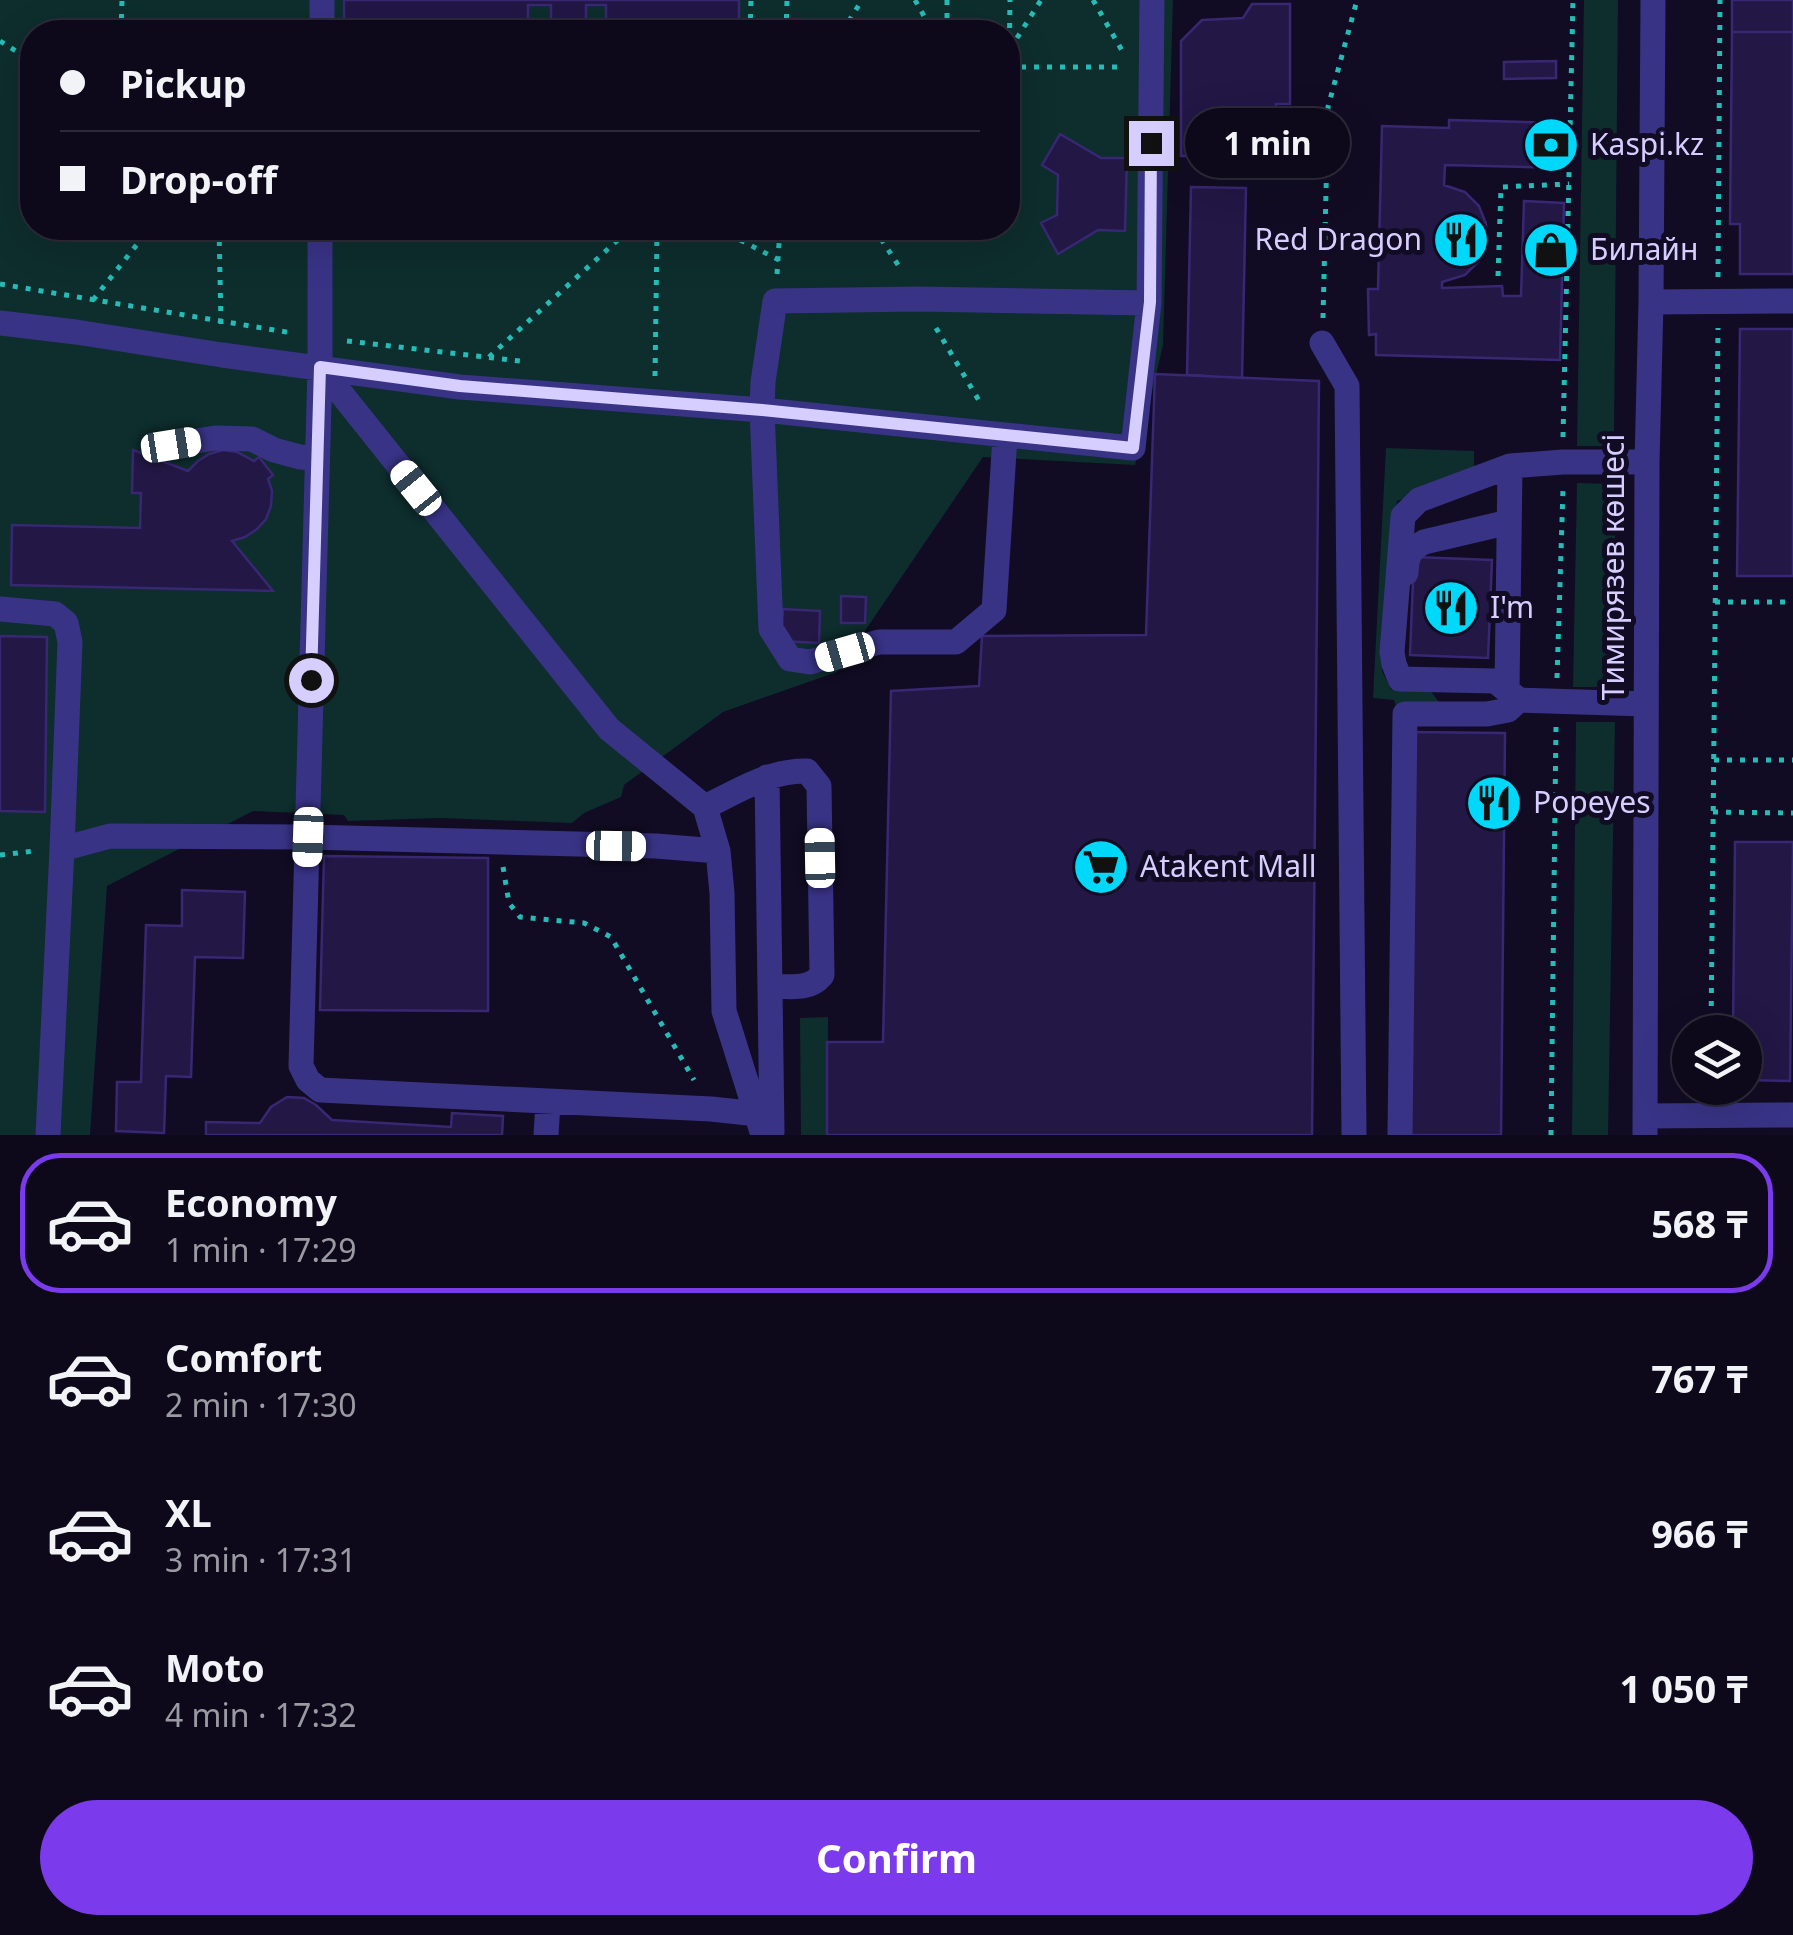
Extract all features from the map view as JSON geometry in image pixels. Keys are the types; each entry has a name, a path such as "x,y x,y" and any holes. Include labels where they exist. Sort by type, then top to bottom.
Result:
{"street":[{"path":"0,323 460,386 762,410 1133,448 1150,302 1152,0"},
{"name":"Тимирязев көшесі","path":"1645,1125 1653,0"},
{"path":"320,240 318,458 301,1066 308,1080 320,1090 711,1108 764,1128"},
{"path":"1651,302 1793,301"},
{"path":"1005,436 994,610 956,642 880,642 810,662 790,658 771,629 762,410 774,302 1150,302"},
{"path":"1322,343 1347,386 1354,1135"},
{"path":"320,367 609,729 705,807 718,852 722,894 724,1011 764,1128"},
{"path":"171,445 216,438 252,439 274,450 318,458"},
{"path":"1511,686 1495,681 1400,678 1392,652 1403,516 1419,500 1510,466 1647,462"},
{"path":"1400,1135 1405,714 1486,714 1508,710 1510,466"},
{"path":"1509,522 1424,542 1412,549 1407,557 1402,650 1406,658 1511,686 1646,704"},
{"path":"2,609 55,614 66,623 70,642 48,1135"},
{"path":"705,807 767,777 791,770 807,771 819,786 822,975 805,986 770,986"},
{"path":"764,1128 770,986 767,777"},
{"path":"62,848 110,836 308,837 656,846 718,852"},
{"path":"546,1135 548,1103"},
{"path":"1645,1125 1793,1116"}],"path":[{"path":"1020,33 1041,0"},
{"path":"1020,67 1132,68 1093,0"},
{"path":"1322,343 1328,106 1357,0"},
{"path":"1563,447 1572,0"},
{"path":"1711,1015 1720,0"},
{"path":"1498,276 1500,187 1569,184"},
{"path":"93,300 140,240"},
{"path":"219,240 222,354"},
{"path":"488,358 618,240"},
{"path":"654,402 657,240"},
{"path":"740,240 778,260"},
{"path":"774,302 779,240"},
{"path":"0,284 319,337 525,362"},
{"path":"962,402 982,404"},
{"path":"1557,688 1563,480"},
{"path":"1715,602 1793,602"},
{"path":"1551,1135 1556,722"},
{"path":"1714,760 1793,760"},
{"path":"1713,812 1793,813"},
{"path":"498,843 510,903 520,917 584,923 611,937 711,1108"},
{"path":"0,855 62,848"}],"green space":[{"path":"0,0 1173,0 1163,345 1135,465 983,457 837,672 723,712 624,785 621,797 584,813 572,823 441,818 348,821 344,815 253,811 107,886 90,1135 0,1135"},
{"path":"1584,0 1618,0 1614,435 1604,446 1577,446"},
{"path":"1386,448 1474,451 1474,472 1397,501 1382,671 1391,689 1430,690 1441,705 1396,707 1394,700 1373,698"},
{"path":"1577,483 1616,484 1612,687 1573,687"},
{"path":"1576,722 1615,722 1608,1135 1572,1135"},
{"path":"828,1017 827,1135 801,1135 800,1018"}],"building":[{"path":"344,0 739,0 739,20 606,20 606,5 586,5 586,20 551,20 551,5 528,5 528,20 344,20"},
{"path":"1732,0 1793,0 1793,32 1732,32"},
{"path":"1252,4 1290,4 1290,104 1276,104 1276,156 1181,156 1181,41 1202,20 1243,18"},
{"path":"1732,32 1793,32 1793,274 1740,274 1740,224 1730,224"},
{"path":"1556,61 1556,78 1504,79 1504,62"},
{"path":"1449,120 1564,123 1562,168 1445,165 1444,185 1465,192 1479,206 1486,224 1486,244 1479,261 1465,275 1442,282 1442,288 1502,286 1503,296 1521,296 1524,201 1564,203 1560,360 1376,355 1376,334 1369,335 1368,289 1378,289 1382,126 1449,128"},
{"path":"1060,134 1101,158 1127,158 1125,231 1098,230 1058,254 1041,223 1057,215 1058,175 1042,165"},
{"path":"1191,187 1246,188 1242,378 1187,375"},
{"path":"1740,329 1793,329 1793,576 1737,576"},
{"name":"Atakent Mall","path":"1155,374 1319,381 1312,1135 827,1135 827,1042 883,1042 891,691 979,686 982,636 1146,635"},
{"path":"133,450 188,471 209,454 223,450 254,461 259,457 273,475 268,479 271,506 257,529 232,541 273,591 11,585 12,525 140,528 141,493 132,493"},
{"name":"I'm","path":"1414,557 1492,560 1488,658 1410,655"},
{"path":"841,596 866,597 865,623 841,623"},
{"path":"783,609 820,611 819,643 781,641"},
{"path":"0,636 47,637 45,812 0,811"},
{"path":"1410,732 1505,733 1501,1135 1407,1135"},
{"path":"1735,842 1793,842 1790,1081 1762,1080 1762,1015 1733,1015"},
{"path":"324,856 488,858 488,1011 320,1010"},
{"path":"182,890 245,892 243,958 195,957 191,1077 166,1076 164,1133 116,1131 117,1082 141,1082 146,925 182,926"},
{"path":"287,1097 304,1098 332,1120 451,1127 452,1113 503,1116 502,1135 206,1135 206,1122 260,1123 271,1107"}],"place":[{"name":"Kaspi.kz","path":"1551,145"},
{"name":"Red Dragon","path":"1461,240"},
{"name":"Билайн","path":"1551,250"},
{"name":"I'm","path":"1451,608"},
{"name":"Popeyes","path":"1494,803"},
{"name":"Atakent Mall","path":"1101,867"}],"route":[{"path":"311,680 320,367 460,386 762,410 1133,448 1150,302 1151,143"}]}
